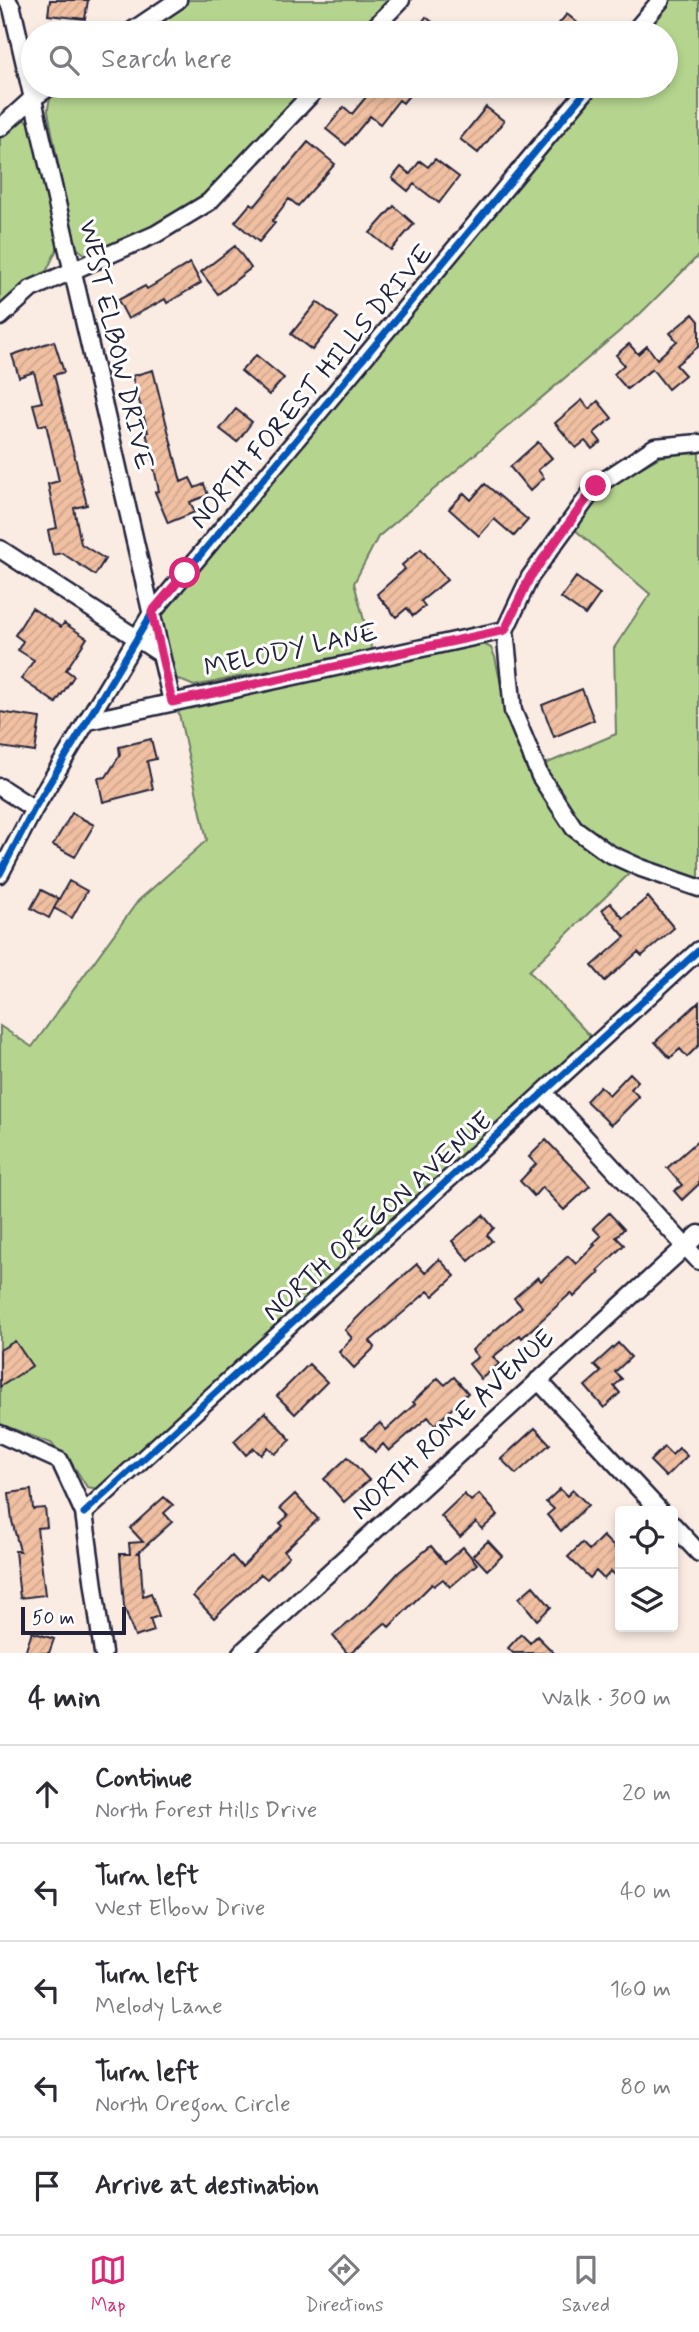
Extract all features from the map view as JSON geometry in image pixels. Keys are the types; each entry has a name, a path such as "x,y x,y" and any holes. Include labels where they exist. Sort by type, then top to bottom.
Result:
{"street":[{"name":"WEST ELBOW DRIVE","path":"7,0 12,8 21,47"},
{"path":"147,21 178,0"},
{"path":"381,21 401,0"},
{"path":"643,21 661,0"},
{"name":"WEST ELBOW DRIVE","path":"33,98 172,702"},
{"path":"0,128 33,98"},
{"path":"0,317 31,289 156,234 209,202 308,98"},
{"name":"NORTH FOREST HILLS DRIVE","path":"0,874 34,809 152,612 580,98"},
{"path":"699,443 655,447 596,486 530,577 505,630 513,711 540,776 574,828 619,858 699,888"},
{"path":"0,550 162,654"},
{"name":"MELODY LANE","path":"88,721 505,630"},
{"path":"0,787 34,809"},
{"name":"NORTH OREGON AVENUE","path":"84,1513 699,950"},
{"path":"544,1093 699,1261"},
{"name":"NORTH ROME AVENUE","path":"241,1653 699,1234"},
{"path":"538,1380 655,1506"},
{"path":"0,1434 60,1461 84,1513 103,1653"},
{"path":"678,1530 699,1553"}],"green space":[{"path":"186,0 394,0 374,21 155,21"},
{"path":"667,0 699,0 699,255 641,313 378,537 354,583 372,650 194,686 173,677 161,612 586,98 678,98 678,21 649,21"},
{"path":"51,98 302,98 208,193 158,226 96,254 86,255 75,247 72,237 48,111"},
{"path":"22,120 32,121 59,245 47,270 0,307 0,137"},
{"path":"699,450 699,880 637,860 603,842 577,816 543,765 616,734 614,648 650,594 573,528 593,503 618,481 660,457"},
{"path":"478,641 491,648 495,657 513,723 601,857 630,873 529,971 592,1038 99,1489 87,1487 71,1462 51,1443 0,1424 0,1026 32,1047 138,901 207,840 177,705"}],"building":[{"path":"50,0 88,0 85,19 48,15"},
{"path":"567,14 575,21 561,21"},
{"path":"365,98 407,98 403,103 399,100 380,124 370,116 346,145 326,129 344,107 352,114"},
{"path":"486,107 504,121 478,153 460,139"},
{"path":"308,142 335,164 298,206 289,199 272,221 275,223 259,242 235,222 251,203 255,206"},
{"path":"435,159 459,177 439,203 414,184 408,191 392,178 401,167 410,174 420,161 428,167"},
{"path":"394,206 414,224 391,250 370,233"},
{"path":"235,246 251,268 218,294 201,272"},
{"path":"190,263 201,283 167,303 165,299 128,319 118,300 145,286 147,289"},
{"path":"317,302 338,318 312,350 291,334"},
{"path":"693,314 699,321 699,346 676,365 685,375 668,389 652,369 627,389 614,374 624,365 616,355 629,344 638,354 647,346 657,359 677,341 670,333"},
{"path":"54,341 64,372 54,375 87,505 74,508 81,544 105,559 95,575 62,553 53,555 48,530 57,528 48,484 59,481 46,424 39,426 33,404 42,402 34,372 19,377 12,355"},
{"path":"256,355 284,378 269,395 241,371"},
{"path":"153,370 181,482 190,478 195,488 204,484 208,495 190,502 195,512 168,523 155,492 159,491 148,432 132,376"},
{"path":"582,400 589,409 598,401 612,418 594,433 601,442 592,449 585,441 576,448 555,423"},
{"path":"236,409 252,422 237,442 220,429"},
{"path":"538,442 552,458 538,470 544,478 530,491 510,467"},
{"path":"485,484 528,520 514,536 494,519 479,536 449,509 464,493 471,500"},
{"path":"421,549 447,580 421,601 425,606 413,616 407,608 396,617 377,594 405,569 402,565"},
{"path":"576,577 600,594 585,615 561,598"},
{"path":"32,608 61,627 64,623 87,638 66,670 74,676 56,703 21,679 34,660 18,650 23,641 15,635"},
{"path":"582,689 594,720 554,737 542,705"},
{"path":"0,712 40,718 35,752 0,747"},
{"path":"151,739 156,759 147,761 153,789 103,802 98,778 106,777 120,755 119,747"},
{"path":"72,813 94,825 75,857 53,845"},
{"path":"69,881 87,891 72,918 54,908"},
{"path":"41,890 59,899 49,918 31,908"},
{"path":"648,897 674,928 642,956 638,952 605,981 592,966 625,937 602,910 610,903 623,918"},
{"path":"699,1002 699,1045 687,1057 680,1049 670,1058 655,1042"},
{"path":"630,1073 638,1081 631,1089 639,1097 611,1125 586,1101 600,1086 609,1095"},
{"path":"546,1140 590,1186 564,1210 542,1187 534,1196 520,1181 536,1164 529,1157"},
{"path":"699,1140 699,1184 682,1200 674,1191 682,1185 667,1168"},
{"path":"609,1213 624,1229 616,1237 624,1245 574,1297 571,1293 522,1338 520,1335 493,1357 499,1364 481,1379 469,1364 478,1357 472,1350 522,1307 514,1298 538,1277 541,1281 568,1256 576,1264 595,1245 593,1244 601,1236 593,1228"},
{"path":"483,1215 494,1228 487,1235 492,1241 469,1261 452,1241"},
{"path":"439,1259 455,1276 433,1296 428,1291 370,1341 375,1347 354,1368 339,1352 352,1338 345,1330 417,1264 425,1273"},
{"path":"15,1341 32,1366 0,1387 0,1350"},
{"path":"618,1343 631,1357 615,1372 622,1379 614,1386 620,1393 604,1408 585,1386 601,1372 594,1365"},
{"path":"309,1364 327,1382 295,1414 277,1396"},
{"path":"454,1377 468,1393 435,1425 428,1417 389,1451 383,1444 375,1452 362,1438 380,1423 386,1430 415,1404 413,1402 438,1378 445,1385"},
{"path":"265,1412 291,1440 275,1454 268,1447 261,1455 254,1448 246,1455 234,1441"},
{"path":"535,1428 550,1444 516,1474 501,1459"},
{"path":"664,1447 672,1455 679,1448 687,1456 666,1477 650,1461"},
{"path":"348,1457 369,1480 344,1502 324,1479"},
{"path":"560,1489 567,1496 573,1490 588,1505 561,1531 547,1515 554,1509 546,1502"},
{"path":"31,1490 33,1509 45,1508 47,1527 37,1528 45,1595 20,1598 15,1551 20,1551 12,1521 9,1493"},
{"path":"295,1494 318,1519 284,1551 289,1556 267,1579 261,1574 214,1618 193,1596 232,1556 242,1567 283,1526 280,1523 288,1516 280,1508"},
{"path":"464,1494 471,1501 479,1494 498,1515 482,1529 476,1522 460,1537 441,1516"},
{"path":"164,1497 173,1505 164,1513 172,1522 138,1553 143,1596 151,1593 159,1616 150,1619 154,1631 135,1637 124,1606 120,1554 130,1554 129,1543 143,1542 130,1528"},
{"path":"603,1536 615,1548 615,1575 611,1571 604,1579 596,1571 590,1578 568,1557 582,1543 589,1550"},
{"path":"488,1541 502,1556 487,1570 473,1555"},
{"path":"431,1546 445,1563 463,1547 477,1564 450,1587 443,1579 434,1586 432,1584 389,1627 385,1623 351,1653 347,1653 333,1636 368,1606 399,1572"},
{"path":"533,1586 551,1607 537,1620 519,1598"},
{"path":"32,1632 54,1639 49,1653 25,1653"},
{"path":"521,1634 530,1643 537,1636 554,1653 513,1653 508,1648"}],"cycle path":[{"path":"0,874 34,809 152,613 580,98"},
{"path":"84,1513 699,950"}],"route":[{"path":"185,573 152,612 172,702 505,630 530,577 596,486"}]}
